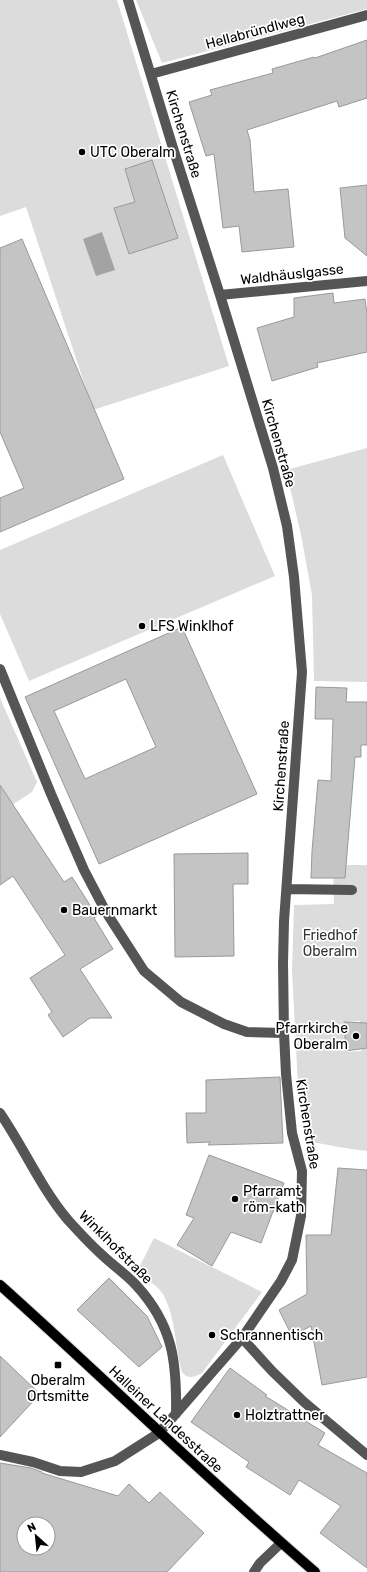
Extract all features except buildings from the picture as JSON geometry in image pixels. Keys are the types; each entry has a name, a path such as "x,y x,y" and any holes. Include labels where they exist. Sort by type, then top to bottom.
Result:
{"main road":[{"name":"Halleiner Landesstraße","path":"0,1285 65,1343 159,1433 315,1572"}],"street":[{"name":"Kirchenstraße","path":"0,1455 33,1462 60,1471 81,1472 115,1461 159,1433 242,1338 285,1274 292,1260 301,1216 302,1171 292,1133 286,1074 284,1033 283,963 302,672 294,577 287,526 273,468 128,0"},
{"name":"Hellabründlweg","path":"151,74 367,14"},
{"name":"Waldhäuslgasse","path":"220,295 367,281"},
{"path":"0,669 84,870 106,912 144,971 180,1002 224,1024 246,1032 284,1033"},
{"path":"287,889 352,890"},
{"name":"Winklhofstraße","path":"0,1113 46,1189 68,1220 99,1253 136,1284 155,1308 171,1344 176,1382 176,1414"},
{"path":"242,1338 272,1371 304,1402 367,1455"},
{"path":"254,1572 260,1563 281,1543"}],"green space":[{"name":"UTC Oberalm","path":"0,0 117,0 229,366 93,410 26,207 0,216"},
{"path":"136,0 367,0 367,9 162,63"},
{"path":"367,448 367,682 314,681 312,595 301,535 286,470"},
{"path":"223,455 275,576 29,681 0,614 0,550"},
{"path":"0,698 37,782 32,792 0,813"},
{"name":"Friedhof Oberalm","path":"333,865 367,865 367,1023 360,1023 360,1021 344,1022 346,1052 361,1051 362,1049 367,1048 367,1151 305,1141 298,1086 292,971 294,905 334,904"},
{"path":"154,1238 262,1292 202,1373 194,1377 184,1375 182,1372 171,1314 162,1292 137,1272"}],"shaded area":[{"path":"102,232 115,270 96,276 83,239"}],"place":[{"name":"UTC Oberalm","path":"82,152"},
{"name":"LFS Winklhof","path":"142,626"},
{"name":"Bauernmarkt","path":"64,910"},
{"name":"Pfarrkirche Oberalm","path":"356,1036"},
{"name":"Pfarramt röm-kath","path":"235,1199"},
{"name":"Schrannentisch","path":"212,1335"},
{"name":"Oberalm Ortsmitte","path":"58,1365"},
{"name":"Holztrattner","path":"237,1415"}]}
